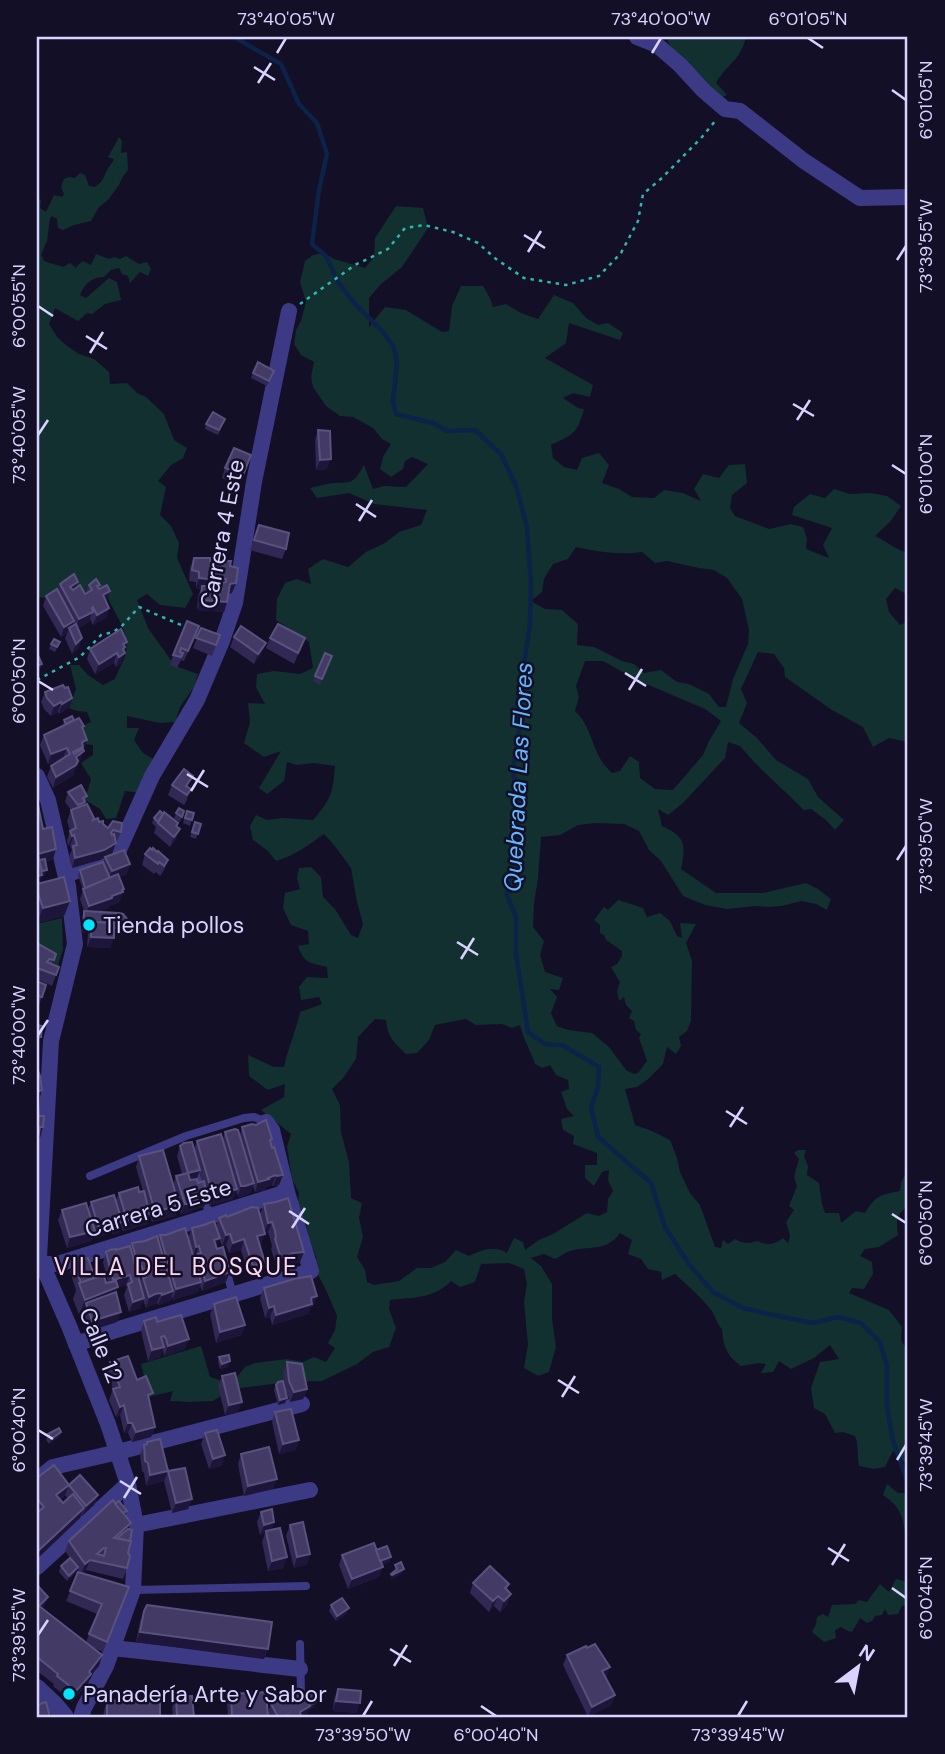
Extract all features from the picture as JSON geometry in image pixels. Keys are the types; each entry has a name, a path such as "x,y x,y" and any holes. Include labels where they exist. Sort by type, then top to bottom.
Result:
{"street":[{"path":"637,37 657,45 725,109 740,111 804,161 860,198 908,197"},
{"name":"Carrera 4 Este","path":"64,883 118,852 152,776 197,700 222,641 235,603 254,482 289,312"},
{"name":"Calle 12","path":"37,776 48,800 75,944 51,1041 40,1260 118,1452 136,1525 133,1590 113,1648 101,1662 81,1717"},
{"path":"76,1344 201,1297 233,1295 311,1271 272,1130 266,1122"},
{"name":"Carrera 5 Este","path":"40,1260 58,1264 181,1233 212,1223 255,1196 287,1192"},
{"path":"37,1480 53,1467 302,1404"},
{"path":"37,1567 128,1484"},
{"path":"136,1525 310,1490"},
{"path":"113,1648 300,1669"},
{"path":"37,1688 56,1710"}],"lane":[{"path":"90,1176 186,1136 244,1118 254,1117 266,1122"},
{"path":"186,1136 189,1147"},
{"path":"193,1159 212,1223"},
{"path":"222,1256 233,1295"},
{"path":"133,1590 306,1586"},
{"path":"300,1644 301,1695"}],"path":[{"path":"289,312 355,265 388,249 405,228 425,225 453,232 478,243 524,278 566,285 599,276 621,253 638,221 643,194 702,137 725,109"},
{"path":"37,680 79,657 101,635 121,627 139,607 191,629"}],"green space":[{"path":"666,37 746,37 737,57 716,83 727,95 720,98 673,52"},
{"path":"119,137 122,141 121,153 127,152 128,170 119,185 99,207 91,221 63,230 58,228 57,219 52,216 41,255 44,261 63,267 70,263 76,268 83,261 91,265 96,254 109,259 126,256 139,264 147,262 151,269 148,276 140,272 130,283 128,276 122,274 119,268 111,270 104,277 92,280 86,284 80,295 86,298 109,278 117,282 121,300 105,304 78,321 55,308 49,324 67,346 94,359 109,372 110,384 127,383 137,393 146,397 164,414 174,440 187,448 183,458 171,465 158,481 166,487 160,515 171,526 179,543 177,558 193,594 185,608 160,605 147,594 137,600 148,628 175,666 198,674 175,722 160,723 127,716 127,728 139,728 134,740 143,753 158,762 141,793 125,791 116,818 106,819 100,809 85,800 91,779 81,763 93,755 93,745 84,744 80,727 91,722 87,712 69,708 76,689 70,665 79,665 103,685 115,679 126,652 126,636 106,593 94,590 76,594 62,591 45,598 37,595 37,198 41,200 40,208 46,212 54,195 62,197 64,194 61,187 64,179 75,178 80,173 85,175 89,186 95,187 103,180 114,160 108,157"},
{"path":"396,206 423,208 428,228 402,267 369,298 369,327 385,307 406,310 442,332 449,331 452,306 461,286 483,286 493,307 506,304 538,319 554,295 573,303 586,318 598,325 608,323 623,333 620,340 569,323 566,343 545,358 593,385 590,397 573,393 563,398 584,409 574,432 551,445 553,458 564,467 577,470 582,458 599,453 609,465 602,483 632,497 654,498 664,490 683,493 701,501 694,489 703,474 719,478 729,465 745,464 747,483 732,495 730,508 735,516 769,529 791,524 803,527 807,539 806,549 829,558 823,545 832,528 792,515 794,507 810,494 825,498 834,489 850,494 870,493 887,496 901,506 890,522 875,536 899,550 908,552 908,595 895,588 886,599 889,612 900,625 908,621 908,742 889,738 873,747 863,727 832,710 785,677 784,668 774,654 758,652 741,689 747,703 739,723 757,738 776,760 808,779 818,797 844,820 835,830 811,809 804,810 740,746 728,742 725,758 683,803 668,815 658,809 662,826 680,838 684,848 681,869 716,893 763,893 806,883 831,899 827,910 801,901 782,906 727,909 705,905 683,896 661,861 649,850 639,831 624,824 596,823 578,825 560,835 541,837 533,927 544,941 540,955 545,972 563,978 559,990 550,989 557,997 551,1013 557,1026 592,1033 609,1047 626,1070 634,1074 638,1073 647,1061 639,1038 641,1034 636,1030 634,1021 629,1018 632,1011 626,1005 624,997 619,1001 617,991 620,982 611,967 617,964 622,951 606,940 600,933 600,925 594,920 604,907 608,910 618,900 643,908 647,917 660,913 670,921 677,936 682,938 680,923 696,924 686,943 692,961 691,1021 687,1031 679,1037 681,1046 676,1054 667,1047 663,1064 647,1080 637,1087 625,1089 635,1125 670,1140 680,1172 690,1193 700,1205 715,1247 721,1248 723,1240 728,1244 735,1239 743,1243 757,1241 767,1244 783,1238 788,1243 790,1236 786,1222 794,1210 789,1206 797,1186 794,1177 799,1159 794,1153 798,1150 806,1150 804,1156 808,1166 807,1175 819,1183 825,1213 839,1213 841,1223 856,1211 865,1213 879,1197 900,1191 901,1182 905,1175 908,1176 908,1206 898,1218 898,1235 879,1247 865,1249 860,1256 872,1262 873,1274 864,1289 852,1288 849,1293 889,1310 902,1327 901,1339 908,1361 908,1472 907,1465 893,1451 885,1467 874,1469 859,1466 855,1436 843,1432 835,1433 825,1414 814,1408 811,1388 820,1362 839,1359 830,1345 814,1358 791,1369 779,1361 773,1372 761,1373 766,1364 741,1366 729,1354 722,1329 703,1300 675,1274 662,1280 661,1272 648,1269 641,1259 628,1254 632,1240 620,1233 608,1244 572,1250 555,1259 544,1254 531,1258 541,1266 552,1284 552,1319 556,1347 549,1372 538,1376 524,1368 528,1345 524,1302 527,1284 524,1269 509,1263 481,1264 475,1282 460,1287 451,1281 430,1294 390,1300 389,1309 396,1328 389,1347 373,1352 357,1364 322,1381 232,1389 213,1401 170,1401 173,1391 149,1397 141,1364 201,1346 210,1377 223,1381 236,1378 245,1367 255,1363 287,1359 303,1362 314,1357 326,1362 335,1348 328,1343 335,1330 337,1316 315,1269 316,1257 306,1224 297,1210 299,1193 292,1179 287,1147 291,1134 261,1110 284,1097 285,1084 268,1090 249,1076 248,1055 274,1067 284,1067 300,1012 322,1004 319,997 301,1000 299,987 307,977 328,978 327,967 309,962 303,956 298,946 309,944 308,931 291,925 283,908 285,893 300,889 297,878 299,868 311,867 321,877 323,897 335,909 351,935 358,938 363,924 351,868 324,834 295,853 276,861 253,840 250,826 256,815 267,820 313,820 330,795 335,766 314,763 297,765 287,762 284,781 267,794 259,788 281,751 264,757 244,743 250,722 248,703 265,704 256,687 257,674 274,671 300,674 313,668 309,642 276,620 277,599 285,583 297,579 311,584 308,569 323,559 348,567 366,552 385,543 399,532 421,525 427,510 374,504 349,493 317,498 310,488 352,481 364,465 373,489 384,486 406,487 428,464 412,457 405,461 403,469 391,477 380,469 391,444 382,439 373,428 353,417 340,416 326,406 313,387 311,377 314,362 301,355 294,344 306,302 300,282 305,261 313,255 324,253 334,259 365,268 374,257 375,238","holes":["576,547 609,553 642,552 655,563 667,561 714,570 727,578 742,599 749,630 748,644 733,679 726,707 719,707 709,694 689,684 677,682 661,670 644,673 634,664 594,647 577,645 578,624 562,610 545,609 531,601 542,592 544,579 553,564 568,559","585,661 603,661 637,680 705,709 721,721 703,755 673,790 655,789 640,778 639,762 630,756 620,771 612,773 603,764 584,722 575,711 579,697 576,686","375,1019 386,1020 392,1039 406,1054 417,1053 429,1040 435,1025 466,1019 476,1025 502,1024 512,1028 520,1025 535,1064 542,1068 550,1065 556,1075 568,1080 569,1089 561,1092 567,1109 574,1116 561,1119 563,1130 574,1136 573,1144 597,1153 597,1165 585,1165 585,1178 594,1186 602,1172 609,1170 608,1180 613,1191 608,1199 607,1212 599,1216 587,1213 525,1250 523,1242 514,1238 507,1253 493,1249 469,1256 456,1250 445,1262 431,1268 417,1268 399,1281 374,1285 367,1282 365,1270 357,1257 363,1237 359,1218 362,1203 351,1198 349,1162 341,1132 340,1105 332,1089 356,1059 358,1037"]},
{"path":"62,918 63,949 58,966 37,952 37,924"},
{"path":"887,1484 898,1493 908,1493 908,1534 899,1511 883,1495"},
{"path":"896,1579 908,1582 908,1605 902,1606 898,1614 888,1615 885,1609 882,1615 875,1616 867,1623 860,1618 852,1632 841,1627 835,1630 836,1638 824,1642 812,1632 817,1617 823,1614 828,1617 832,1605 855,1604 859,1600 867,1602 880,1584 889,1592"}],"building":[{"path":"258,362 274,371 269,381 253,373"},
{"path":"213,412 225,419 219,430 206,424"},
{"path":"318,430 330,431 331,459 320,460"},
{"path":"234,448 251,455 243,475 225,468"},
{"path":"259,525 289,533 286,549 254,540"},
{"path":"194,558 210,558 211,567 214,567 215,559 222,560 221,564 231,561 230,566 238,568 236,583 230,584 227,602 201,600 202,586 215,586 215,591 221,591 220,583 226,582 226,579 199,578 199,572 192,570"},
{"path":"74,574 78,582 70,587 73,590 80,585 85,594 92,590 89,585 96,579 100,585 97,586 99,589 107,585 110,591 103,595 109,608 97,615 93,607 93,612 79,619 60,584"},
{"path":"57,589 74,621 64,627 46,596"},
{"path":"187,621 199,626 188,651 181,648 181,657 173,655"},
{"path":"76,624 82,638 76,644 69,628"},
{"path":"278,624 305,638 298,653 270,638"},
{"path":"241,626 266,643 258,654 234,637"},
{"path":"201,628 220,635 216,645 196,638"},
{"path":"121,629 127,642 123,644 125,653 119,657 117,653 99,664 90,649"},
{"path":"54,639 60,642 57,647 51,644"},
{"path":"37,653 42,664 37,666"},
{"path":"325,653 332,656 322,679 315,676"},
{"path":"63,685 68,687 72,698 54,706 45,692"},
{"path":"72,716 74,720 66,724 64,720"},
{"path":"79,718 87,740 82,742 83,747 73,752 84,751 76,757 76,765 56,777 51,766 70,754 67,748 51,754 44,735"},
{"path":"184,769 193,776 186,786 191,789 187,795 172,785"},
{"path":"81,785 87,796 83,798 85,802 78,805 68,792"},
{"path":"37,800 43,829 52,827 56,849 38,854 42,875 37,876"},
{"path":"87,804 93,820 98,818 99,822 103,821 108,828 113,821 122,823 121,832 113,830 111,833 114,834 116,843 104,850 75,858 73,846 77,845 70,831 76,828 71,810"},
{"path":"179,808 184,811 182,817 176,813"},
{"path":"160,811 163,814 158,822 154,818"},
{"path":"187,811 194,813 192,820 185,818"},
{"path":"164,812 178,823 176,826 180,829 174,837 158,823"},
{"path":"195,822 201,824 198,834 192,832"},
{"path":"150,848 168,860 164,866 145,854"},
{"path":"124,850 130,864 112,871 105,857"},
{"path":"45,859 47,870 42,871 39,860"},
{"path":"103,862 110,878 85,888 80,870"},
{"path":"118,874 123,892 89,906 83,889"},
{"path":"64,877 70,901 43,908 37,884"},
{"path":"84,911 123,914 132,925 128,929 114,928 114,923 91,922 90,927 84,927"},
{"path":"91,922 114,923 114,938 91,937"},
{"path":"37,943 56,954 54,960 49,959 47,962 59,967 56,975 37,968"},
{"path":"37,981 46,985 42,997 37,996"},
{"path":"37,1025 42,1026 41,1037 37,1037"},
{"path":"37,1068 42,1090 37,1092"},
{"path":"37,1116 44,1116 37,1145"},
{"path":"266,1120 272,1148 274,1147 283,1175 258,1182 242,1127"},
{"path":"238,1130 254,1183 245,1186 241,1186 225,1132"},
{"path":"221,1134 237,1189 213,1196 197,1141"},
{"path":"192,1142 200,1170 188,1173 180,1146"},
{"path":"163,1150 179,1205 155,1212 139,1156"},
{"path":"188,1173 190,1180 197,1179 198,1183 204,1181 207,1197 185,1204 176,1176"},
{"path":"138,1187 139,1192 144,1191 150,1214 127,1221 119,1193"},
{"path":"114,1195 122,1222 99,1229 91,1202"},
{"path":"288,1198 304,1252 281,1258 275,1231 272,1222 268,1223 264,1204"},
{"path":"86,1203 95,1231 70,1237 62,1210"},
{"path":"252,1207 258,1208 265,1234 257,1236 265,1263 253,1266 244,1239 233,1243 230,1234 226,1235 219,1218"},
{"path":"214,1221 220,1238 214,1240 217,1249 223,1247 230,1272 205,1281 198,1254 201,1253 199,1246 196,1247 192,1228"},
{"path":"185,1228 201,1282 176,1289 170,1269 174,1268 173,1261 168,1263 160,1235"},
{"path":"157,1236 173,1291 149,1297 143,1278 146,1277 146,1269 143,1270 140,1262 137,1262 132,1243"},
{"path":"130,1246 144,1298 133,1302 128,1284 132,1282 130,1275 113,1280 106,1252"},
{"path":"88,1258 95,1278 81,1283 73,1262"},
{"path":"104,1275 106,1283 116,1281 118,1287 85,1300 79,1283"},
{"path":"311,1276 317,1296 311,1298 312,1304 276,1315 274,1306 269,1308 264,1288"},
{"path":"116,1292 121,1312 92,1321 86,1303"},
{"path":"236,1297 245,1325 220,1332 214,1304"},
{"path":"181,1315 189,1339 168,1346 164,1336 161,1337 164,1347 152,1350 144,1321 156,1317 157,1322"},
{"path":"229,1355 230,1361 222,1364 219,1357"},
{"path":"128,1356 137,1380 146,1376 153,1393 148,1395 155,1427 136,1432 132,1423 128,1423 124,1405 120,1407 113,1389 120,1387 110,1362"},
{"path":"287,1362 302,1364 307,1389 294,1392 289,1381"},
{"path":"235,1373 242,1402 229,1405 222,1376"},
{"path":"283,1381 287,1398 280,1400 276,1385"},
{"path":"291,1409 299,1440 283,1444 275,1412"},
{"path":"59,1428 61,1432 51,1439 48,1434"},
{"path":"217,1430 225,1455 213,1459 205,1433"},
{"path":"160,1439 168,1471 150,1475 148,1463 145,1461 144,1445"},
{"path":"269,1447 277,1479 248,1486 241,1454"},
{"path":"54,1465 69,1485 56,1495 63,1503 73,1494 84,1508 37,1552 37,1513 44,1507 39,1501 37,1503 37,1478"},
{"path":"185,1468 192,1499 176,1503 168,1471"},
{"path":"80,1475 98,1495 86,1506 69,1485"},
{"path":"113,1500 131,1523 114,1538 131,1541 127,1568 90,1560 85,1564 69,1541","holes":["104,1548 104,1556 97,1554"]},
{"path":"119,1501 127,1511 123,1513 115,1504"},
{"path":"272,1509 274,1522 264,1525 261,1512"},
{"path":"303,1522 310,1554 297,1557 290,1525"},
{"path":"280,1528 287,1557 272,1561 266,1531"},
{"path":"128,1529 132,1530 130,1541 117,1538"},
{"path":"374,1543 383,1567 352,1579 342,1555"},
{"path":"387,1546 391,1557 380,1561 376,1550"},
{"path":"70,1558 78,1567 69,1576 61,1566"},
{"path":"401,1562 404,1569 392,1575 397,1569 395,1565"},
{"path":"490,1566 509,1584 505,1588 511,1594 504,1601 498,1596 493,1601 473,1583"},
{"path":"78,1572 129,1587 107,1642 89,1634 102,1604 70,1591"},
{"path":"37,1585 48,1597 39,1606 102,1655 89,1672 91,1674 76,1691 37,1657"},
{"path":"342,1598 349,1608 337,1616 331,1605"},
{"path":"147,1605 272,1622 268,1649 140,1632"},
{"path":"595,1644 610,1667 602,1671 615,1695 592,1707 567,1655"},
{"path":"301,1688 310,1706 300,1712 299,1717 278,1717 271,1704 277,1701 274,1694 289,1690 292,1694 293,1689"},
{"path":"338,1689 361,1691 360,1703 336,1701"},
{"path":"266,1692 268,1717 232,1717 231,1694"},
{"path":"312,1692 316,1702 310,1705 303,1693"},
{"path":"158,1695 159,1702 145,1703 144,1696"},
{"path":"192,1696 194,1717 177,1717 176,1697"},
{"path":"143,1699 143,1703 160,1702 160,1717 107,1717 107,1701"},
{"path":"46,1702 50,1717 37,1717 37,1705"}],"waterway":[{"name":"Quebrada Las Flores","path":"234,37 281,64 299,104 317,123 327,154 312,244 326,256 338,282 394,348 397,363 393,402 396,414 433,423 447,431 475,430 501,454 516,486 527,527 531,584 530,626 517,706 520,723 513,770 518,801 516,845 507,895 516,917 516,953 528,1032 545,1044 562,1045 599,1067 598,1087 591,1108 598,1137 651,1183 665,1227 688,1263 713,1292 743,1308 782,1317 813,1323 838,1317 861,1323 880,1342 887,1366 887,1407 893,1441 908,1483"}],"place":[{"name":"Tienda pollos","path":"89,925"},
{"name":"Panadería Arte y Sabor","path":"69,1694"}],"district":[{"name":"VILLA DEL BOSQUE","path":"176,1266"}]}
